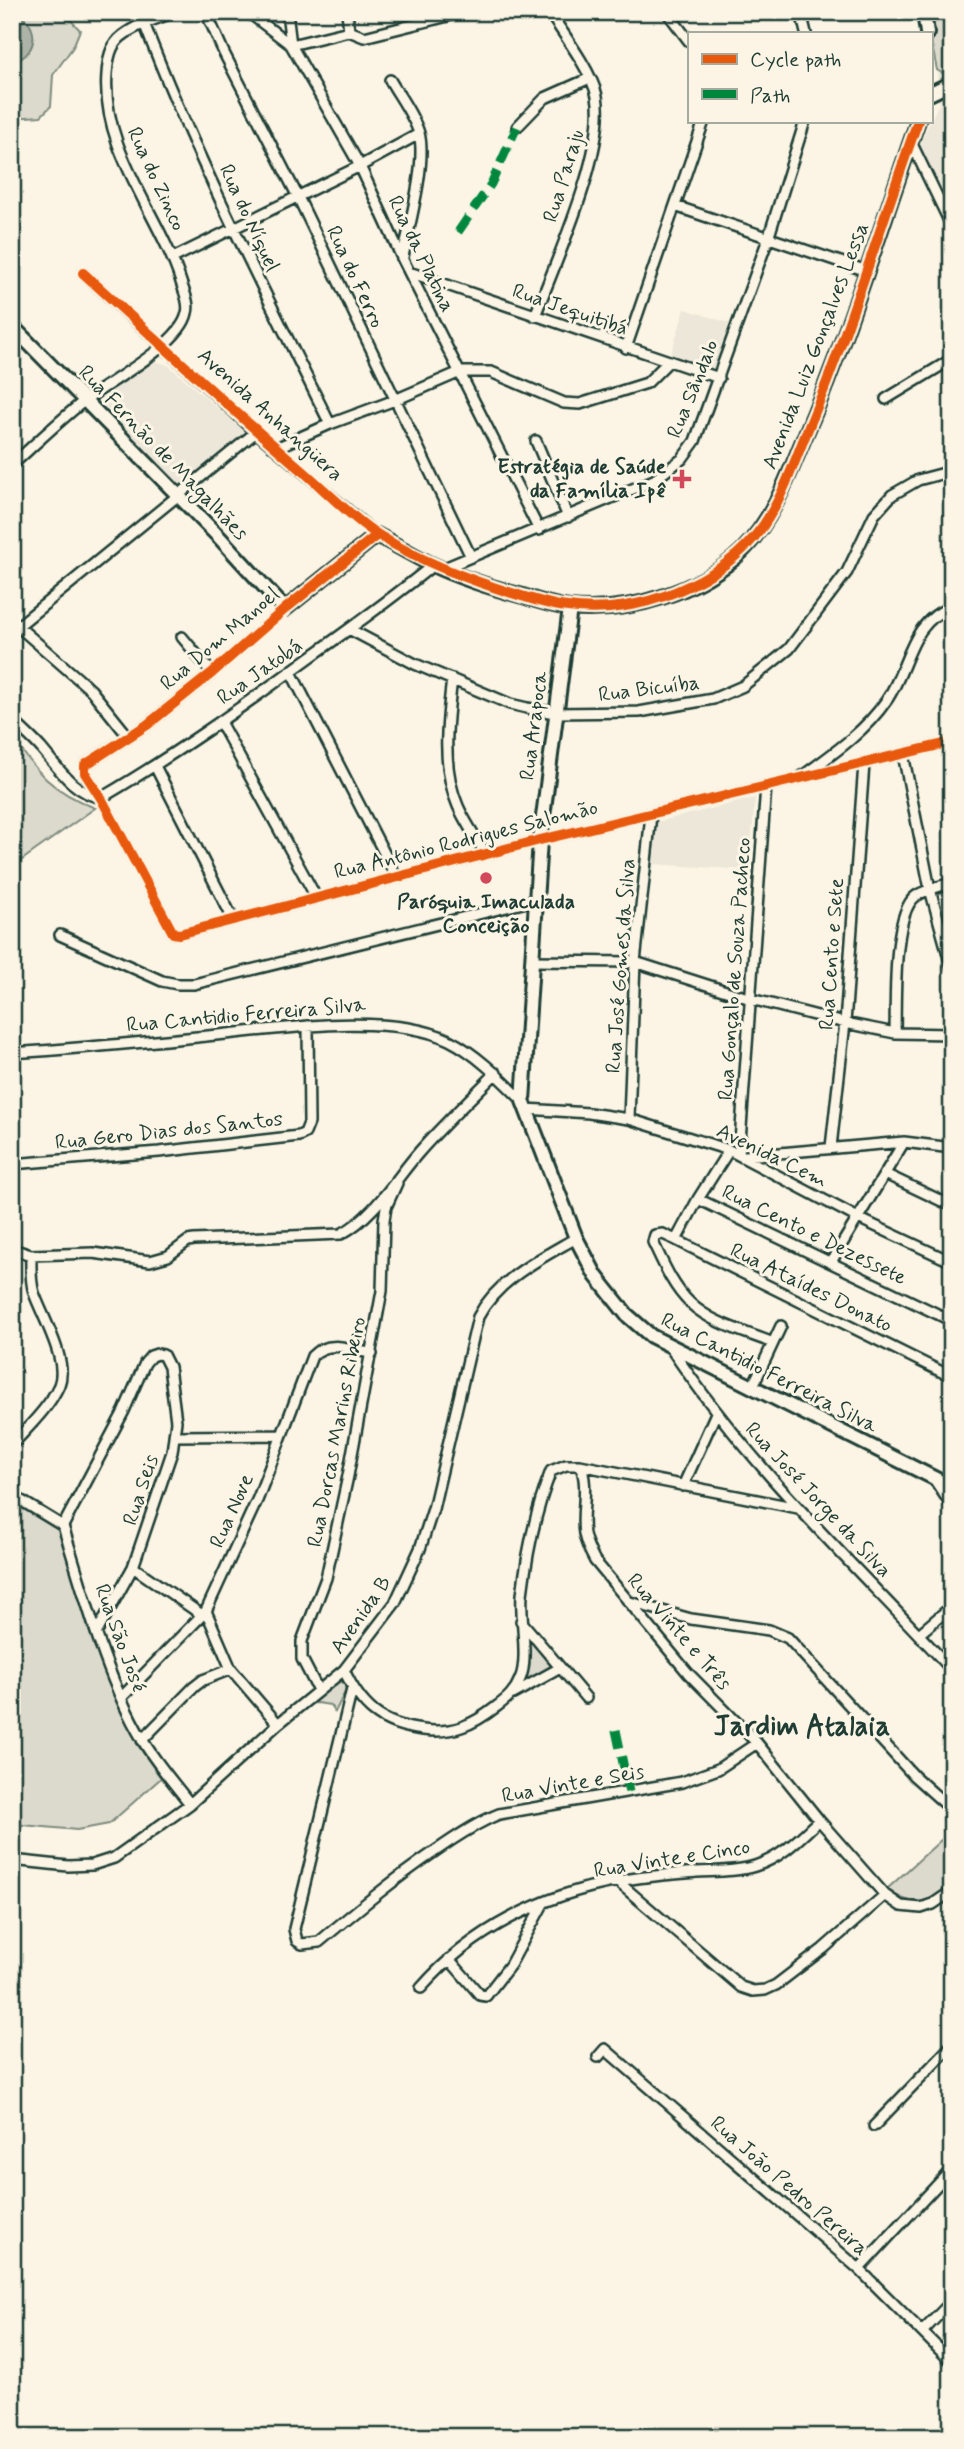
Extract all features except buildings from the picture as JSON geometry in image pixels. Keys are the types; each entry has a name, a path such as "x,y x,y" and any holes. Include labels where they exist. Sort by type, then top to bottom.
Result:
{"street":[{"name":"Rua do Zinco","path":"12,465 85,400 164,346 185,320 188,309 173,258 118,146 109,110 106,81 112,47 121,36 144,23 175,12"},
{"name":"Rua do Ferro","path":"206,12 471,557"},
{"name":"Rua da Platina","path":"248,12 291,45 360,166 402,258 539,530"},
{"path":"287,12 291,45 349,31 364,37 464,12"},
{"path":"347,12 349,31"},
{"name":"Rua Paraju","path":"535,316 586,177 597,132 596,95 590,78 549,12"},
{"path":"667,12 688,40"},
{"path":"801,12 806,32"},
{"path":"924,12 927,32"},
{"name":"Rua do Níquel","path":"144,23 172,96 233,229 330,424"},
{"path":"517,127 545,97 590,78"},
{"path":"390,80 419,134 421,154 402,258"},
{"path":"932,93 952,83"},
{"path":"626,348 704,122"},
{"name":"Rua Sândalo","path":"438,567 539,530 654,480 682,459 695,442 719,378 768,239 805,122"},
{"name":"Avenida Luiz Gonçalves Lessa","path":"438,567 508,592 570,608 611,607 662,597 708,576 741,552 762,527 776,504 827,384 918,122"},
{"path":"173,258 419,134"},
{"path":"911,142 952,228"},
{"path":"675,206 867,271"},
{"name":"Rua Jequitibá","path":"410,272 719,378"},
{"name":"Avenida Anhangüera","path":"83,273 256,432 377,535 438,567"},
{"name":"Rua Fernão de Magalhães","path":"13,329 179,496 285,609"},
{"path":"886,399 952,359"},
{"path":"276,448 460,372 491,372 564,403 580,404 647,383 668,362"},
{"path":"128,736 90,690 14,626 256,432"},
{"path":"536,441 568,517"},
{"name":"Rua Bicuíba","path":"349,629 415,664 510,704 555,713 639,712 713,699 743,686 789,649 846,572 874,515 881,507 906,486 952,471"},
{"name":"Rua Dom Manoel","path":"84,768 87,762 128,736 212,673 285,609 377,535"},
{"name":"Rua Jatobá","path":"101,799 220,722 438,567"},
{"path":"796,780 842,747 865,725 886,701 914,640 927,621 952,607"},
{"name":"Rua Arapoca","path":"524,1105 540,840 570,608"},
{"path":"182,636 212,673"},
{"path":"291,672 396,876"},
{"path":"452,679 447,719 449,772 458,806 485,854"},
{"path":"12,720 71,783 82,792 101,799"},
{"path":"220,722 316,897"},
{"name":"Rua Antônio Rodrigues Salomão","path":"84,768 172,932 178,934 540,840 952,742"},
{"path":"903,754 930,889 952,969"},
{"name":"Rua Cento e Sete","path":"831,1147 845,1023 864,764"},
{"path":"155,766 233,919"},
{"name":"Rua Gonçalo de Souza Pacheco","path":"741,1156 766,786"},
{"name":"Rua José Gomes da Silva","path":"629,1119 635,961 651,815"},
{"path":"895,1032 900,928 906,907 915,897 930,889 952,883"},
{"path":"60,936 162,981 194,984 536,900"},
{"path":"531,961 635,961 751,999 845,1023 895,1032 952,1034"},
{"name":"Rua Cantidio Ferreira Silva","path":"12,1053 308,1026 375,1024 412,1028 449,1040 496,1073 524,1105 576,1238 596,1276 627,1315 651,1336 952,1487"},
{"name":"Rua Gero Dias dos Santos","path":"12,1164 159,1152 299,1136 308,1129 310,1117 308,1026"},
{"path":"12,1249 31,1255 93,1253 150,1261 168,1256 188,1241 194,1240 341,1234 351,1229 421,1150 496,1073"},
{"name":"Avenida Cem","path":"524,1105 629,1119 729,1150 858,1218 952,1262"},
{"path":"741,1156 904,1142 952,1147"},
{"path":"831,1262 904,1142"},
{"path":"676,1240 729,1150"},
{"path":"886,1174 952,1206"},
{"name":"Rua Dorcas Marins Ribeiro","path":"318,1690 302,1660 302,1641 326,1578 372,1354 382,1290 386,1207 400,1175"},
{"name":"Rua Cento e Dezessete","path":"698,1199 952,1321"},
{"name":"Rua Ataídes Donato","path":"774,1343 709,1317 690,1303 662,1262 653,1242 655,1235 663,1234 676,1240 952,1377"},
{"name":"Avenida B","path":"12,1860 68,1866 92,1865 114,1858 190,1804 278,1724 344,1670 395,1603 420,1549 433,1509 478,1317 494,1293 523,1269 576,1238"},
{"path":"12,1445 46,1406 59,1385 62,1374 46,1322 33,1292 31,1255"},
{"path":"752,1388 781,1326"},
{"name":"Rua Nove","path":"121,1698 204,1613 258,1498 312,1356 318,1350 334,1346 372,1354"},
{"name":"Rua José Jorge da Silva","path":"670,1346 738,1441 952,1670"},
{"name":"Rua Seis","path":"63,1526 124,1411 145,1363 157,1354 167,1359 170,1367 175,1436 172,1452 133,1567 97,1632"},
{"path":"683,1486 716,1413"},
{"path":"175,1436 282,1434"},
{"path":"512,1695 521,1678 523,1667 522,1594 540,1497 551,1471 565,1465 580,1465 799,1508"},
{"name":"Rua Vinte e Três","path":"580,1465 584,1478 584,1532 587,1546 595,1561 688,1673 757,1743 819,1820 886,1895"},
{"path":"934,1479 952,1506"},
{"path":"12,1495 63,1526"},
{"name":"Rua São José","path":"63,1526 121,1698 142,1740 190,1804"},
{"path":"133,1567 204,1613 231,1669 278,1724"},
{"path":"630,1602 691,1619 769,1630 788,1638 914,1776 952,1810"},
{"path":"919,1634 952,1606"},
{"path":"521,1621 586,1699"},
{"path":"344,1670 352,1689 376,1715 411,1729 446,1732 478,1721 512,1695 560,1668"},
{"path":"142,1740 194,1687 203,1680 231,1669"},
{"name":"Rua Vinte e Seis","path":"352,1689 294,1930 297,1941 302,1944 318,1942 404,1872 488,1818 682,1782 719,1769 757,1743"},
{"name":"Rua Vinte e Cinco","path":"421,1988 470,1942 508,1918 544,1902 617,1881 756,1866 793,1844 819,1820"},
{"path":"617,1881 741,1987 753,1991 776,1985 886,1895 901,1906 921,1908 933,1904 952,1891"},
{"path":"449,1959 480,1995 486,1996 510,1965 544,1902"},
{"path":"874,2126 952,2045"},
{"name":"Rua João Pedro Pereira","path":"598,2057 605,2049 859,2269 952,2362"},
{"path":"859,2269 952,2169"},
{"path":"923,2331 952,2301"}],"shaded area":[{"path":"12,12 63,12 80,30 73,47 53,75 51,106 41,116 12,118"},
{"path":"12,12 28,22 33,38 28,52 12,63"},
{"path":"925,12 952,12 952,71 942,73 937,70 932,32 929,32"},
{"path":"937,72 952,72 952,207 919,145 939,103"},
{"path":"685,309 729,323 714,370 670,356"},
{"path":"158,362 168,365 244,431 181,490 103,401 108,394 150,364"},
{"path":"12,737 47,780 67,795 95,808 12,867"},
{"path":"755,798 749,870 652,864 657,822"},
{"path":"12,1498 58,1521 91,1636 105,1661 137,1744 161,1778 109,1824 77,1830 12,1824"},
{"path":"525,1634 551,1666 522,1683"},
{"path":"337,1679 345,1685 345,1692 335,1712 330,1705 306,1704"},
{"path":"952,1830 952,1886 920,1901 904,1899 887,1889"}],"marked path":[{"path":"458,232 491,184 517,127"},
{"path":"616,1730 629,1792"}],"cycle path":[{"path":"83,273 220,398 380,536 450,571 541,602 595,609 622,607 676,592 701,579 746,546 770,515 788,479 838,353 918,122"},
{"path":"377,535 147,725 85,765 85,773 173,933 179,934 540,840 952,742"}],"place":[{"name":"Estratégia de Saúde da Família Ipê","path":"682,479"},
{"name":"Paróquia Imaculada Conceição","path":"486,878"}],"district":[{"name":"Jardim Atalaia","path":"802,1727"}]}
